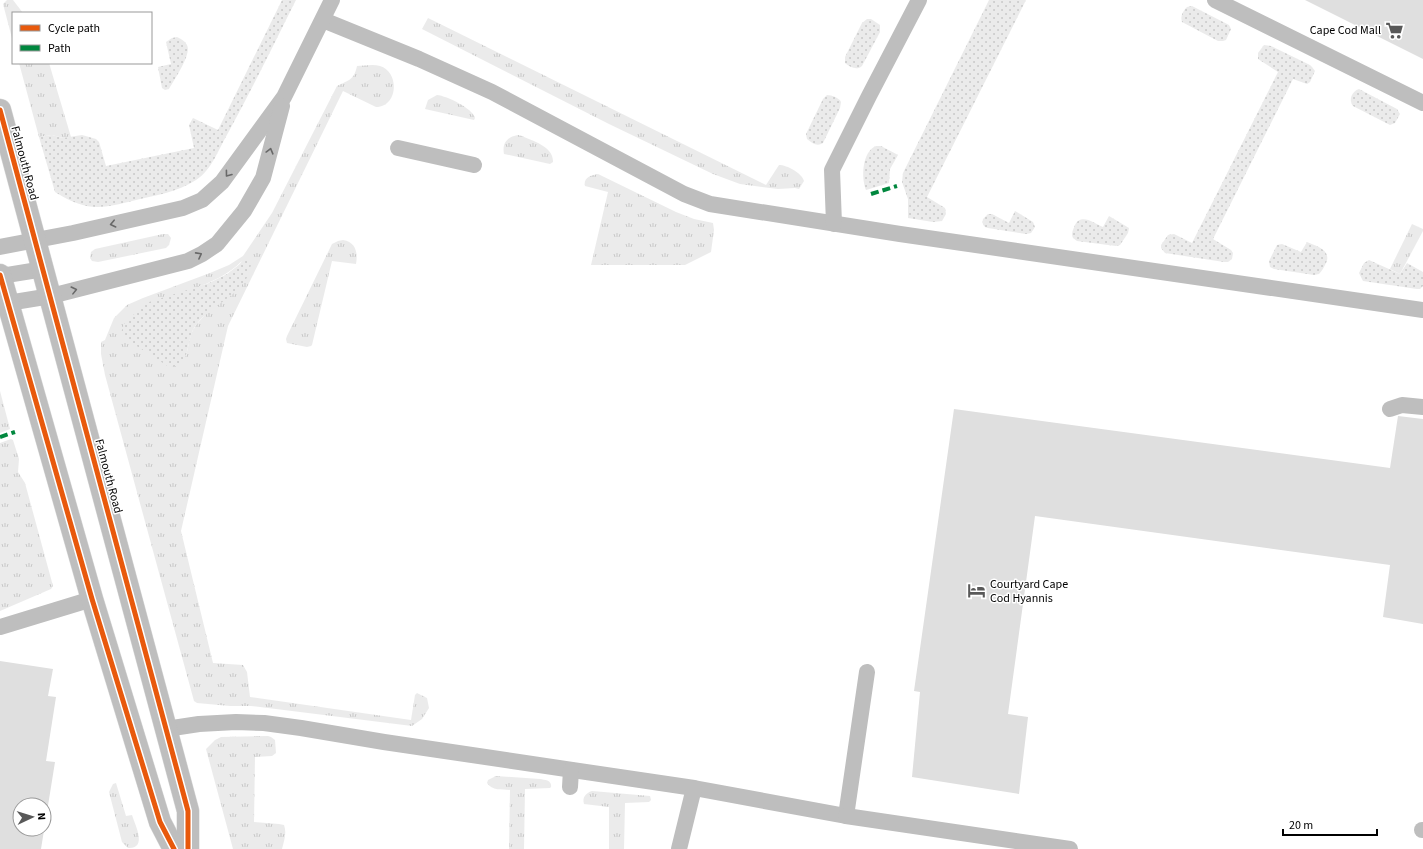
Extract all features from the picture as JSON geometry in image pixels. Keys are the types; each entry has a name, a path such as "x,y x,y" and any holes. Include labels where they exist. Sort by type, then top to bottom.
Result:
{"main road":[{"name":"Falmouth Road","path":"0,110 44,269 188,811 188,849"},
{"path":"0,276 92,599 160,822 174,849"}],"lane":[{"path":"0,247 36,241 183,208 202,200 222,182 284,97 332,0"},
{"path":"834,224 832,170 919,0"},
{"path":"1216,0 1423,103"},
{"path":"323,20 419,59 492,92 697,200 726,208 1423,310"},
{"path":"8,303 51,296 188,261 217,244 244,211 263,178 284,97"},
{"path":"398,148 474,165"},
{"path":"0,276 44,269"},
{"path":"1390,409 1402,405 1423,408"},
{"path":"0,627 92,599"},
{"path":"846,816 867,672"},
{"path":"166,729 200,724 236,722 264,723 694,788 846,816 1070,849"},
{"path":"570,787 571,770"},
{"path":"679,849 694,788"}],"green space":[{"path":"7,0 13,0 22,12 12,12 12,38 3,4"},
{"path":"282,0 296,0 215,158 202,176 189,184 159,195 103,207 85,206 55,192 39,137 52,135 63,138 82,135 96,139 99,142 106,166 194,148 189,125 193,118 218,130"},
{"path":"989,0 1026,0 927,197 945,208 946,214 942,221 933,222 908,218 908,199 902,182 903,173"},
{"path":"1192,6 1229,25 1231,29 1226,40 1218,41 1182,22 1181,18 1183,12 1187,7"},
{"path":"428,18 766,185 779,165 786,166 794,170 803,178 804,181 799,189 778,189 740,184 713,174 609,124 422,29"},
{"path":"867,19 871,19 880,25 880,32 862,66 854,68 845,63 845,57 862,23"},
{"path":"177,37 184,41 187,45 187,54 182,67 169,89 165,90 162,88 158,67 171,64 166,42"},
{"path":"1264,45 1271,46 1310,65 1315,71 1310,82 1307,84 1293,79 1213,239 1231,250 1233,253 1232,259 1228,262 1224,262 1165,253 1161,248 1161,245 1168,235 1174,234 1192,243 1278,72 1258,59 1258,53"},
{"path":"19,64 49,64 71,137 63,138 52,135 39,137"},
{"path":"371,65 380,66 386,69 391,75 393,82 394,89 392,96 389,101 376,107 343,91 228,326 181,531 213,663 243,665 247,672 250,697 411,720 415,695 417,693 427,698 429,708 422,719 412,726 251,706 197,703 194,701 105,375 101,354 101,342 105,340 114,318 127,305 229,265 243,256 272,213 337,86 353,77 357,66","holes":["242,261 204,316 196,325 191,334 186,356 193,289 213,281 237,266"]},
{"path":"1359,89 1397,109 1400,114 1395,123 1390,125 1353,106 1351,101 1352,96 1354,92"},
{"path":"437,95 453,100 469,110 475,118 474,120 425,109 428,100"},
{"path":"827,95 835,97 841,102 840,108 823,143 817,145 807,139 806,134 823,99"},
{"path":"518,135 537,142 547,148 553,162 550,164 504,154 506,141 511,137"},
{"path":"876,146 881,146 898,155 890,169 889,183 866,190 863,178 865,159 871,149"},
{"path":"598,174 676,212 694,219 713,223 714,230 711,252 685,265 591,265 608,192 585,186 585,181 588,177"},
{"path":"1015,211 1033,222 1035,227 1031,233 1026,234 988,228 983,225 983,219 988,214 992,214 1009,223"},
{"path":"1109,216 1129,228 1128,233 1120,245 1116,246 1077,241 1073,238 1072,232 1078,221 1084,219 1092,221 1103,227"},
{"path":"1412,224 1423,229 1423,231 1400,274 1390,269"},
{"path":"168,234 171,238 169,245 166,248 98,262 92,261 90,258 91,252 95,249"},
{"path":"343,240 351,243 355,249 357,256 356,264 332,261 312,345 307,347 287,343 287,336 332,244"},
{"path":"1307,242 1319,247 1327,255 1326,263 1319,274 1314,275 1274,269 1270,267 1269,261 1277,245 1282,244 1301,252"},
{"path":"245,260 248,260 251,264 243,283 228,298 203,317 196,325 190,338 185,358 176,366 169,367 132,343 121,333 124,324 146,303 209,283 227,274"},
{"path":"1369,260 1400,274 1407,263 1423,272 1423,286 1420,289 1417,289 1363,281 1359,273 1364,263"},
{"path":"0,391 10,429 0,433"},
{"path":"11,439 13,440 19,459 18,472 25,483 53,586 51,589 0,611 0,443"},
{"path":"268,736 275,740 276,753 272,756 255,757 254,822 284,825 285,834 282,849 233,849 206,749 215,740 221,737"},
{"path":"496,776 540,779 548,781 551,785 550,788 525,789 524,849 509,849 510,790 497,789 489,786 487,783 488,780"},
{"path":"116,783 126,816 132,815 139,836 139,841 134,847 128,848 122,842 109,792 113,784"},
{"path":"592,791 650,796 651,800 649,802 625,803 624,849 609,849 609,807 584,804 585,796"}],"building":[{"name":"Cape Cod Mall","path":"1305,0 1423,0 1423,59"},
{"name":"Courtyard Cape Cod Hyannis","path":"954,409 1390,468 1398,416 1423,419 1423,624 1383,617 1390,565 1035,516 1008,714 1028,717 1019,794 912,777 920,692 914,691"},
{"path":"0,661 53,669 48,696 56,697 46,761 55,762 49,797 12,797 12,837 43,837 41,849 0,849"}],"marked path":[{"path":"871,194 897,186"},
{"path":"0,437 15,432"}],"cycle path":[{"path":"0,110 188,811 188,849"},
{"path":"0,275 92,599 160,822 174,849"}],"place":[{"name":"Cape Cod Mall","path":"1394,30"},
{"name":"Courtyard Cape Cod Hyannis","path":"977,591"}]}
